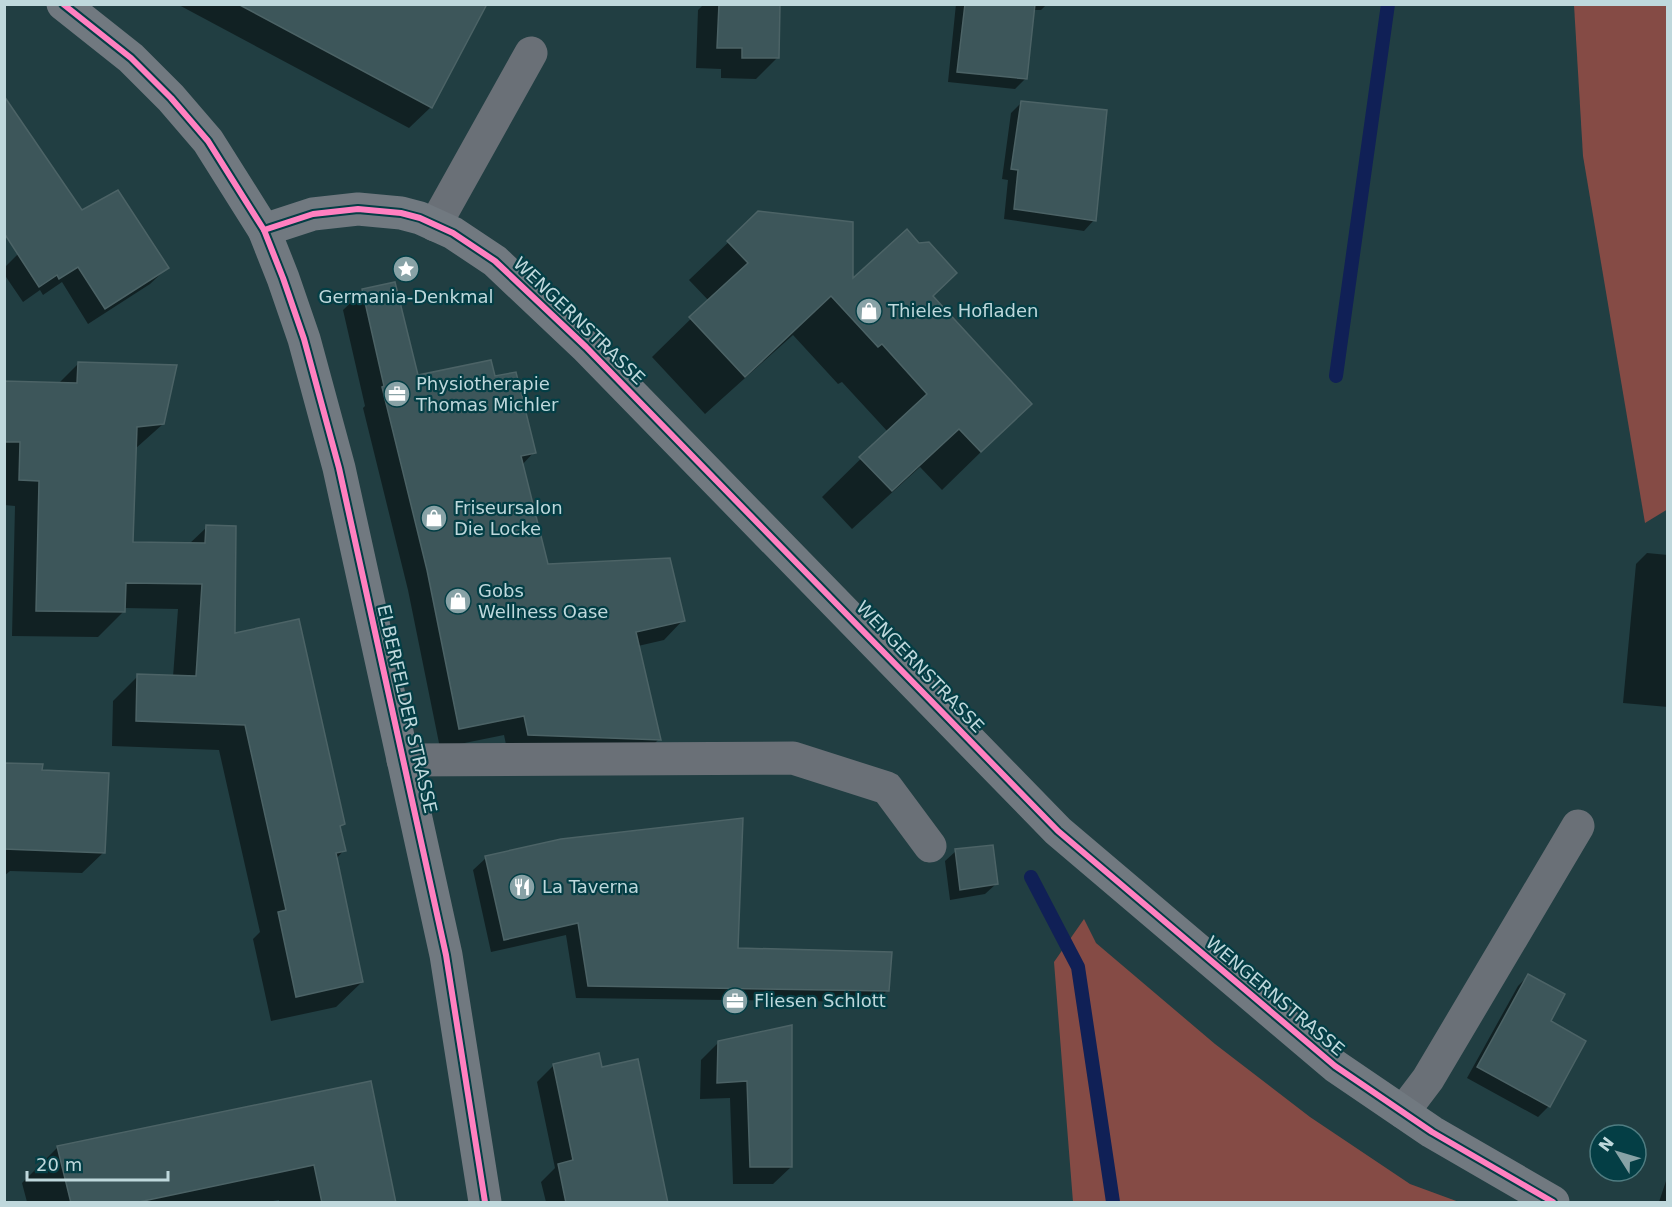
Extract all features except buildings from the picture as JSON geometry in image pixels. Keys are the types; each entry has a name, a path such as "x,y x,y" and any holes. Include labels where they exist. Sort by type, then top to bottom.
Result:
{"main road":[{"name":"ELBERFELDER STRASSE","path":"63,4 131,58 171,98 208,141 264,230 304,339 339,468 446,955 485,1203"},
{"name":"WENGERNSTRASSE","path":"264,230 313,214 358,209 401,213 435,225 495,261 531,292 1058,831 1261,1006 1335,1066 1432,1132 1553,1203"}],"lane":[{"path":"435,225 531,53"},
{"path":"403,760 793,758 887,788 930,846"},
{"path":"1403,1112 1428,1079 1578,826"}],"shaded area":[{"path":"1574,5 1667,5 1668,509 1645,523 1583,156"},
{"path":"1084,919 1096,943 1215,1044 1310,1117 1410,1184 1459,1202 1073,1202 1054,962"}],"waterway":[{"path":"1336,376 1388,4"},
{"path":"1031,877 1078,967 1113,1202"}],"cycle path":[{"path":"63,4 131,58 171,98 208,141 264,230 283,278 304,339 339,468 446,955 485,1202"},
{"path":"264,230 313,214 358,209 401,213 420,218 453,233 495,261 586,347 1058,831 1335,1066 1432,1132 1553,1202"}],"place":[{"name":"Germania-Denkmal","path":"406,269"},
{"name":"Thieles Hofladen","path":"869,311"},
{"name":"Physiotherapie Thomas Michler","path":"397,394"},
{"name":"Friseursalon Die Locke","path":"434,518"},
{"name":"Gobs Wellness Oase","path":"458,601"},
{"name":"La Taverna","path":"522,887"},
{"name":"Fliesen Schlott","path":"735,1001"}]}
